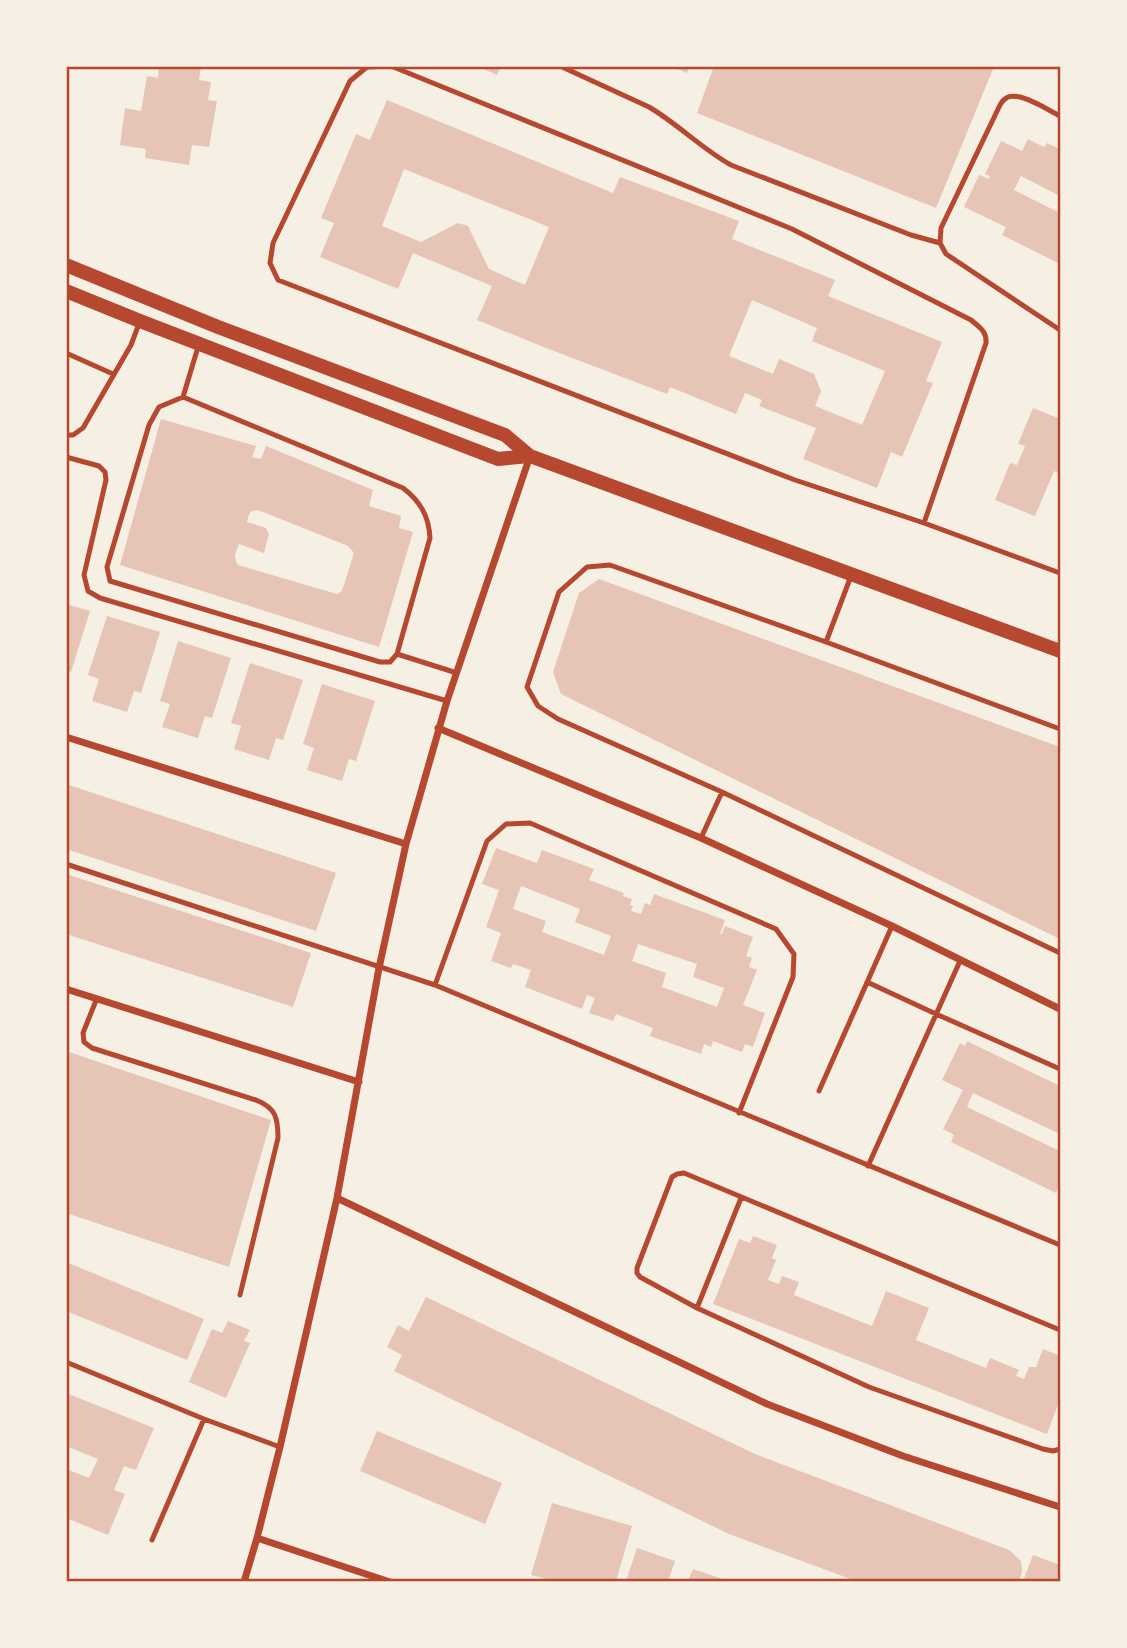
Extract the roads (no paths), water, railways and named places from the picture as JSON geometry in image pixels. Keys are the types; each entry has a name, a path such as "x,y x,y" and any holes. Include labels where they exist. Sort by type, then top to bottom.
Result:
{"main road":[{"path":"66,265 218,327 505,436 530,456 1060,651"},
{"path":"66,291 498,459 530,456"}],"street":[{"path":"244,1581 257,1538 337,1198 379,968 406,844 438,728 530,456"},
{"path":"438,728 701,838 892,926 1060,1009"},
{"path":"66,737 406,844"},
{"path":"66,989 359,1082"},
{"path":"337,1198 767,1404 903,1456 1060,1507"},
{"path":"257,1538 390,1581"}],"lane":[{"path":"924,523 986,343 987,337 971,320 792,229 390,66 367,67 350,81 273,243 270,263 278,280 795,480 924,523 1060,573"},
{"path":"560,66 649,107 731,165 911,235 940,243"},
{"path":"1060,116 1025,98 1010,96 1004,99 940,228 940,243 946,254 1060,330"},
{"path":"66,436 73,436 83,428 131,345 140,321"},
{"path":"183,397 199,344"},
{"path":"66,353 113,374"},
{"path":"183,397 403,488 414,497 430,524 430,538 397,654 390,662 380,662 110,581 107,567 149,425 159,407 183,397"},
{"path":"66,457 99,466 105,472 106,480 84,575 88,591 100,598 447,701"},
{"path":"1060,729 610,565 587,568 559,592 527,687 538,706 558,719 722,792 1060,953"},
{"path":"826,642 852,574"},
{"path":"397,654 457,674"},
{"path":"701,838 722,792"},
{"path":"435,985 487,841 506,824 530,823 776,929 794,954 793,977 739,1113"},
{"path":"66,864 435,985 1060,1245"},
{"path":"819,1091 892,926"},
{"path":"868,1166 960,961"},
{"path":"867,982 1060,1069"},
{"path":"97,998 83,1033 84,1042 92,1048 256,1100 266,1104 275,1113 278,1138 240,1295"},
{"path":"1060,1330 684,1173 672,1177 637,1268 640,1277 697,1308 869,1388 1043,1449 1060,1449"},
{"path":"697,1308 741,1198"},
{"path":"66,1362 279,1447"},
{"path":"152,1540 204,1419"}]}
